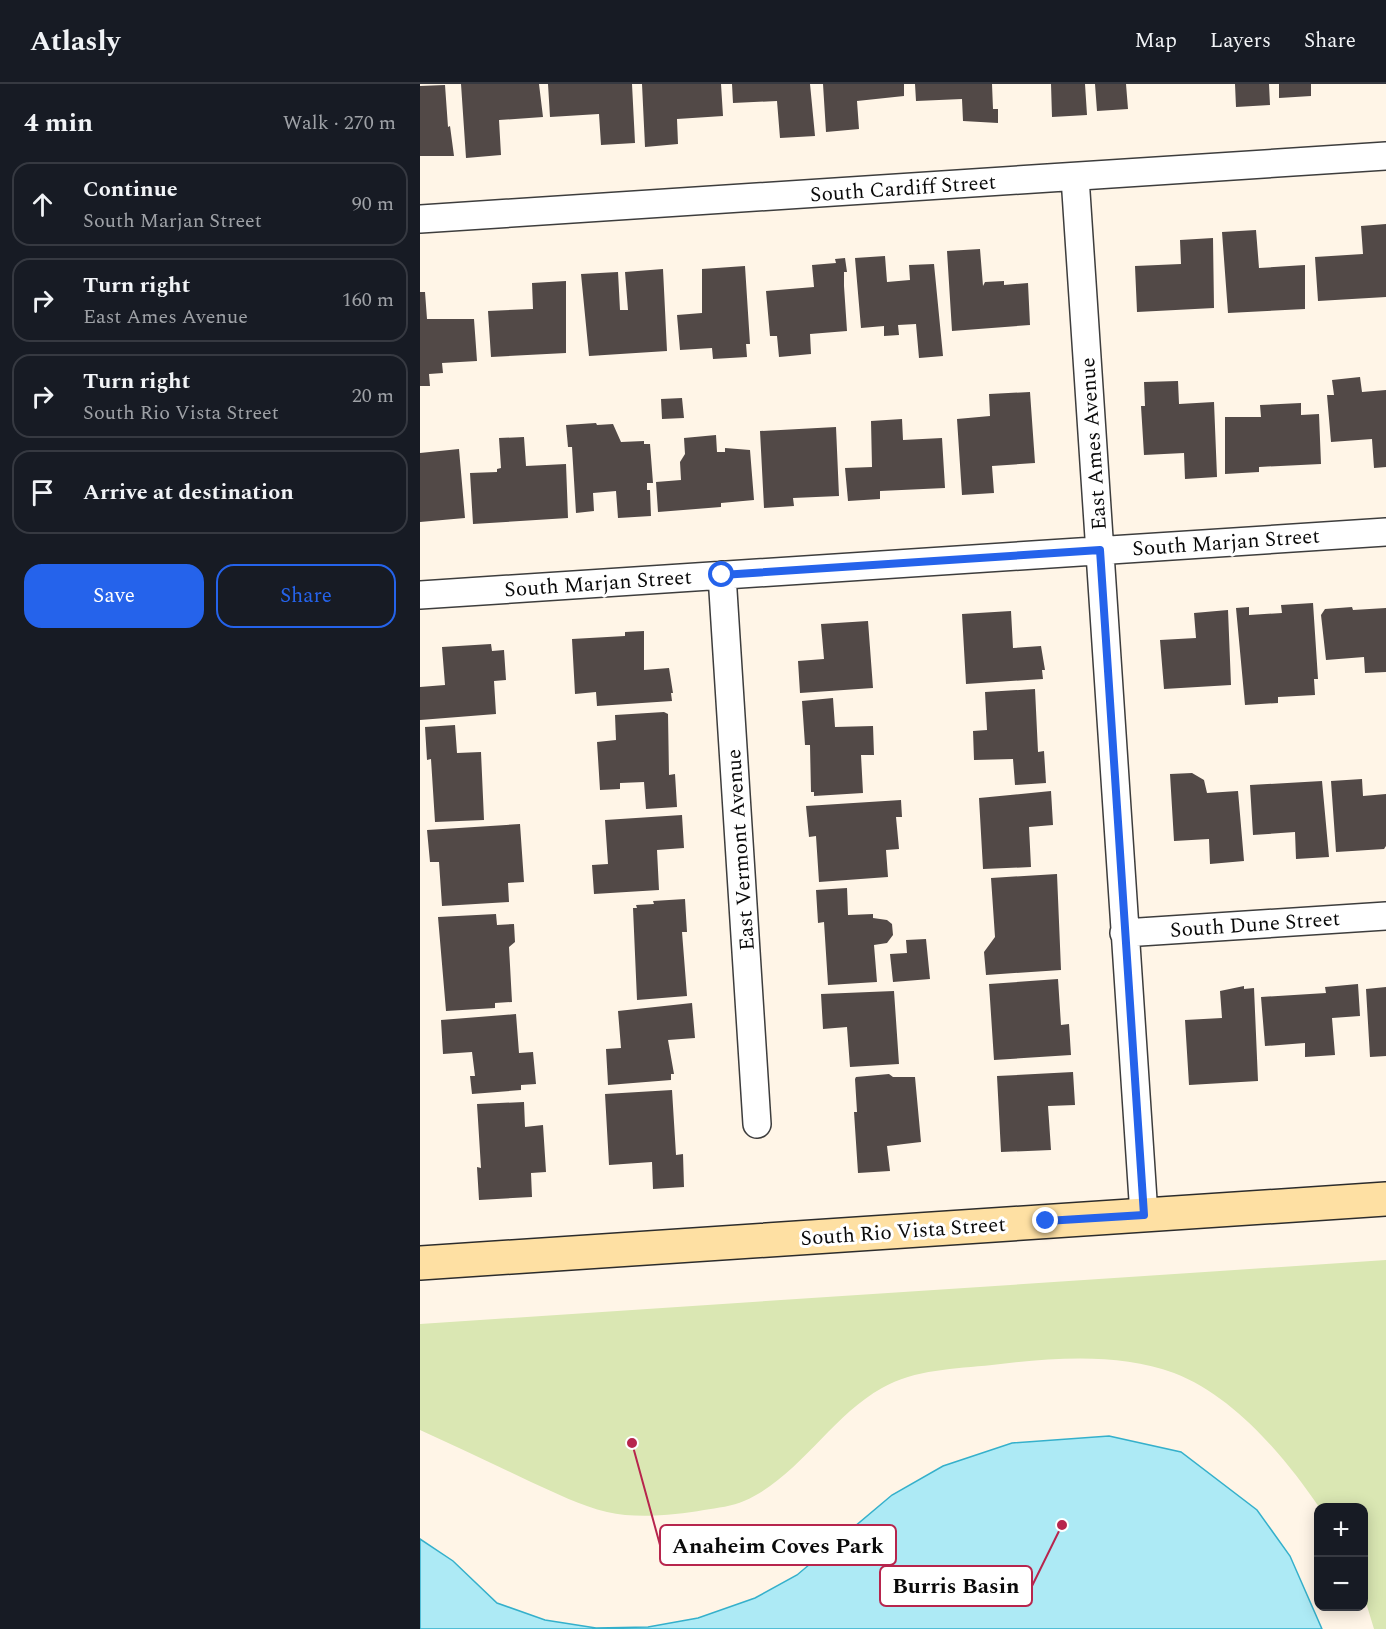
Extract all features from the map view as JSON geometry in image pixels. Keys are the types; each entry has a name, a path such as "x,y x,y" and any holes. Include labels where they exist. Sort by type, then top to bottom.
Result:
{"street":[{"name":"South Cardiff Street","path":"420,219 1386,156"},
{"name":"East Ames Avenue","path":"1075,177 1144,1215"},
{"name":"South Marjan Street","path":"420,595 1386,532"},
{"name":"East Vermont Avenue","path":"722,575 758,1124"},
{"name":"South Dune Street","path":"1124,933 1386,916"},
{"name":"South Rio Vista Street","path":"420,1263 1386,1199"}],"green space":[{"path":"1386,1260 1386,1629 1374,1629 1368,1609 1368,1503 1316,1503 1274,1448 1237,1412 1196,1383 1152,1366 1107,1359 1037,1360 950,1369 908,1377 882,1388 863,1400 781,1477 744,1501 730,1506 693,1512 643,1516 607,1512 569,1499 420,1430 420,1324"}],"water":[{"path":"1109,1436 1181,1452 1257,1510 1290,1556 1322,1629 420,1629 420,1539 453,1561 497,1603 545,1620 596,1628 648,1627 698,1618 755,1598 797,1575 892,1495 943,1466 1012,1443"}],"building":[{"path":"461,84 539,84 543,117 499,120 501,155 466,158"},
{"path":"548,84 632,84 635,143 601,145 599,114 550,117"},
{"path":"642,84 721,84 723,116 677,119 678,144 645,147"},
{"path":"732,84 810,84 815,136 780,138 777,101 733,103"},
{"path":"823,84 904,84 904,96 857,101 859,129 826,132"},
{"path":"915,84 992,84 993,109 998,109 998,123 963,121 962,99 916,101"},
{"path":"1051,84 1085,84 1087,115 1052,117"},
{"path":"1095,84 1126,84 1128,109 1097,111"},
{"path":"1235,84 1269,84 1270,105 1236,107"},
{"path":"1279,84 1311,84 1311,96 1279,98"},
{"path":"445,85 448,127 450,126 454,156 420,156 420,86"},
{"path":"1386,224 1386,297 1318,301 1315,257 1363,254 1361,226"},
{"path":"1256,230 1259,268 1305,265 1305,309 1228,313 1222,232"},
{"path":"1213,238 1214,308 1137,312 1135,266 1181,264 1180,240"},
{"path":"980,249 983,286 985,282 1004,281 1004,285 1028,283 1030,325 952,331 947,251"},
{"path":"885,256 887,282 910,280 909,265 934,264 943,356 919,358 916,324 898,325 899,335 884,336 884,326 861,328 855,258"},
{"path":"845,258 847,331 810,334 811,354 779,357 777,336 770,336 766,291 814,287 812,265 836,263 835,259"},
{"path":"745,266 750,344 746,344 747,357 713,359 712,348 680,350 677,315 702,313 702,269"},
{"path":"663,269 667,351 589,356 581,274 618,272 620,310 628,310 625,272"},
{"path":"566,281 566,353 491,357 488,311 533,309 532,283"},
{"path":"420,292 425,292 427,319 474,319 477,361 442,363 443,373 429,374 430,386 420,386"},
{"path":"1360,377 1362,392 1386,390 1386,467 1374,468 1372,439 1331,442 1327,395 1334,395 1332,380"},
{"path":"1178,381 1179,404 1214,402 1217,477 1185,479 1184,453 1144,455 1141,406 1145,406 1144,382"},
{"path":"1030,392 1035,463 992,466 994,493 962,495 957,419 990,416 989,394"},
{"path":"682,398 684,418 662,419 661,399"},
{"path":"1301,403 1301,415 1319,414 1321,464 1259,467 1259,472 1225,474 1225,417 1261,417 1260,405"},
{"path":"902,419 903,440 942,438 945,488 880,491 880,499 848,501 845,468 872,467 871,421"},
{"path":"596,423 597,425 613,424 621,442 644,441 644,444 650,444 653,483 647,483 647,490 650,490 651,516 618,518 616,491 593,493 594,511 576,513 572,447 568,447 566,425"},
{"path":"836,427 839,496 793,498 794,506 764,508 760,431"},
{"path":"716,435 717,452 725,452 725,448 750,450 754,500 721,503 721,507 658,512 656,482 681,480 680,462 685,454 684,438"},
{"path":"524,437 526,466 566,464 568,518 473,524 470,473 497,472 497,469 501,468 499,438"},
{"path":"459,449 465,518 420,522 420,453"},
{"path":"1313,603 1318,679 1314,679 1315,695 1278,697 1278,703 1245,705 1236,608 1249,607 1249,615 1282,613 1281,605"},
{"path":"1352,607 1353,610 1386,608 1386,672 1365,673 1364,657 1326,660 1321,615 1325,609"},
{"path":"1228,610 1231,685 1164,689 1160,640 1196,638 1194,613"},
{"path":"1011,611 1013,648 1041,646 1045,670 1042,670 1043,679 966,684 962,614"},
{"path":"868,621 873,688 800,693 798,661 824,659 821,624"},
{"path":"644,631 644,670 669,668 672,701 597,706 596,692 575,694 572,639 625,636 625,632"},
{"path":"491,644 492,651 504,650 506,680 494,681 496,714 420,720 420,687 445,685 442,647"},
{"path":"1035,689 1038,752 1044,751 1046,783 1015,785 1013,759 974,760 973,731 987,730 985,692"},
{"path":"833,698 835,727 873,726 874,755 861,755 863,793 814,796 814,792 811,792 810,745 805,745 802,701"},
{"path":"664,712 668,714 669,775 675,774 677,807 646,809 644,782 620,783 620,789 600,790 597,742 616,740 615,715"},
{"path":"455,725 457,753 481,752 484,820 435,822 431,759 427,760 425,727"},
{"path":"1192,773 1204,780 1207,793 1238,791 1244,861 1210,864 1209,839 1174,841 1170,774"},
{"path":"1362,779 1363,796 1386,794 1386,846 1384,849 1336,852 1331,781"},
{"path":"1322,781 1329,857 1296,859 1295,832 1253,835 1250,785"},
{"path":"1051,791 1053,825 1029,827 1031,867 983,869 979,798"},
{"path":"901,800 902,817 896,817 899,849 886,850 888,877 819,882 816,836 809,837 806,806"},
{"path":"682,815 684,848 657,850 659,890 594,894 592,865 608,864 605,820"},
{"path":"520,824 524,882 508,883 509,902 442,906 439,862 430,862 427,830"},
{"path":"1057,874 1061,970 986,975 984,952 995,937 991,878"},
{"path":"847,888 848,915 873,914 873,918 887,920 892,924 893,935 887,943 874,945 877,982 828,985 824,922 818,923 816,890"},
{"path":"685,899 687,932 682,932 687,996 637,1000 633,908 637,908 636,905 654,904 653,901"},
{"path":"496,914 497,925 514,924 515,942 509,947 512,1002 495,1003 495,1008 446,1011 438,917"},
{"path":"926,939 930,979 893,982 890,954 907,953 906,940"},
{"path":"1058,979 1061,1025 1069,1024 1071,1055 994,1060 989,984"},
{"path":"1358,984 1360,1016 1332,1018 1335,1055 1305,1057 1305,1043 1265,1046 1261,997 1326,993 1325,987"},
{"path":"1244,986 1244,989 1254,988 1258,1081 1189,1085 1185,1020 1222,1018 1220,991"},
{"path":"1386,987 1386,1056 1370,1057 1366,989"},
{"path":"894,991 899,1064 850,1067 847,1027 823,1029 821,994"},
{"path":"692,1003 695,1038 668,1040 674,1074 671,1074 671,1080 608,1085 606,1049 621,1048 618,1011"},
{"path":"516,1014 519,1053 533,1052 536,1084 521,1085 521,1090 472,1094 470,1076 475,1076 472,1052 443,1054 441,1020"},
{"path":"1073,1072 1075,1105 1048,1106 1051,1150 1001,1152 997,1076"},
{"path":"889,1074 893,1077 915,1077 921,1142 887,1146 890,1171 858,1173 854,1112 857,1112 855,1079 856,1077"},
{"path":"672,1090 676,1155 683,1154 684,1187 653,1189 652,1162 609,1165 605,1094"},
{"path":"524,1102 525,1127 543,1125 546,1172 531,1173 532,1197 479,1200 477,1167 481,1168 477,1104"}],"place":[{"name":"Anaheim Coves Park","path":"632,1443"},
{"name":"Burris Basin","path":"1062,1525"}],"route":[{"path":"722,575 1100,550 1144,1215 1046,1221"}]}
